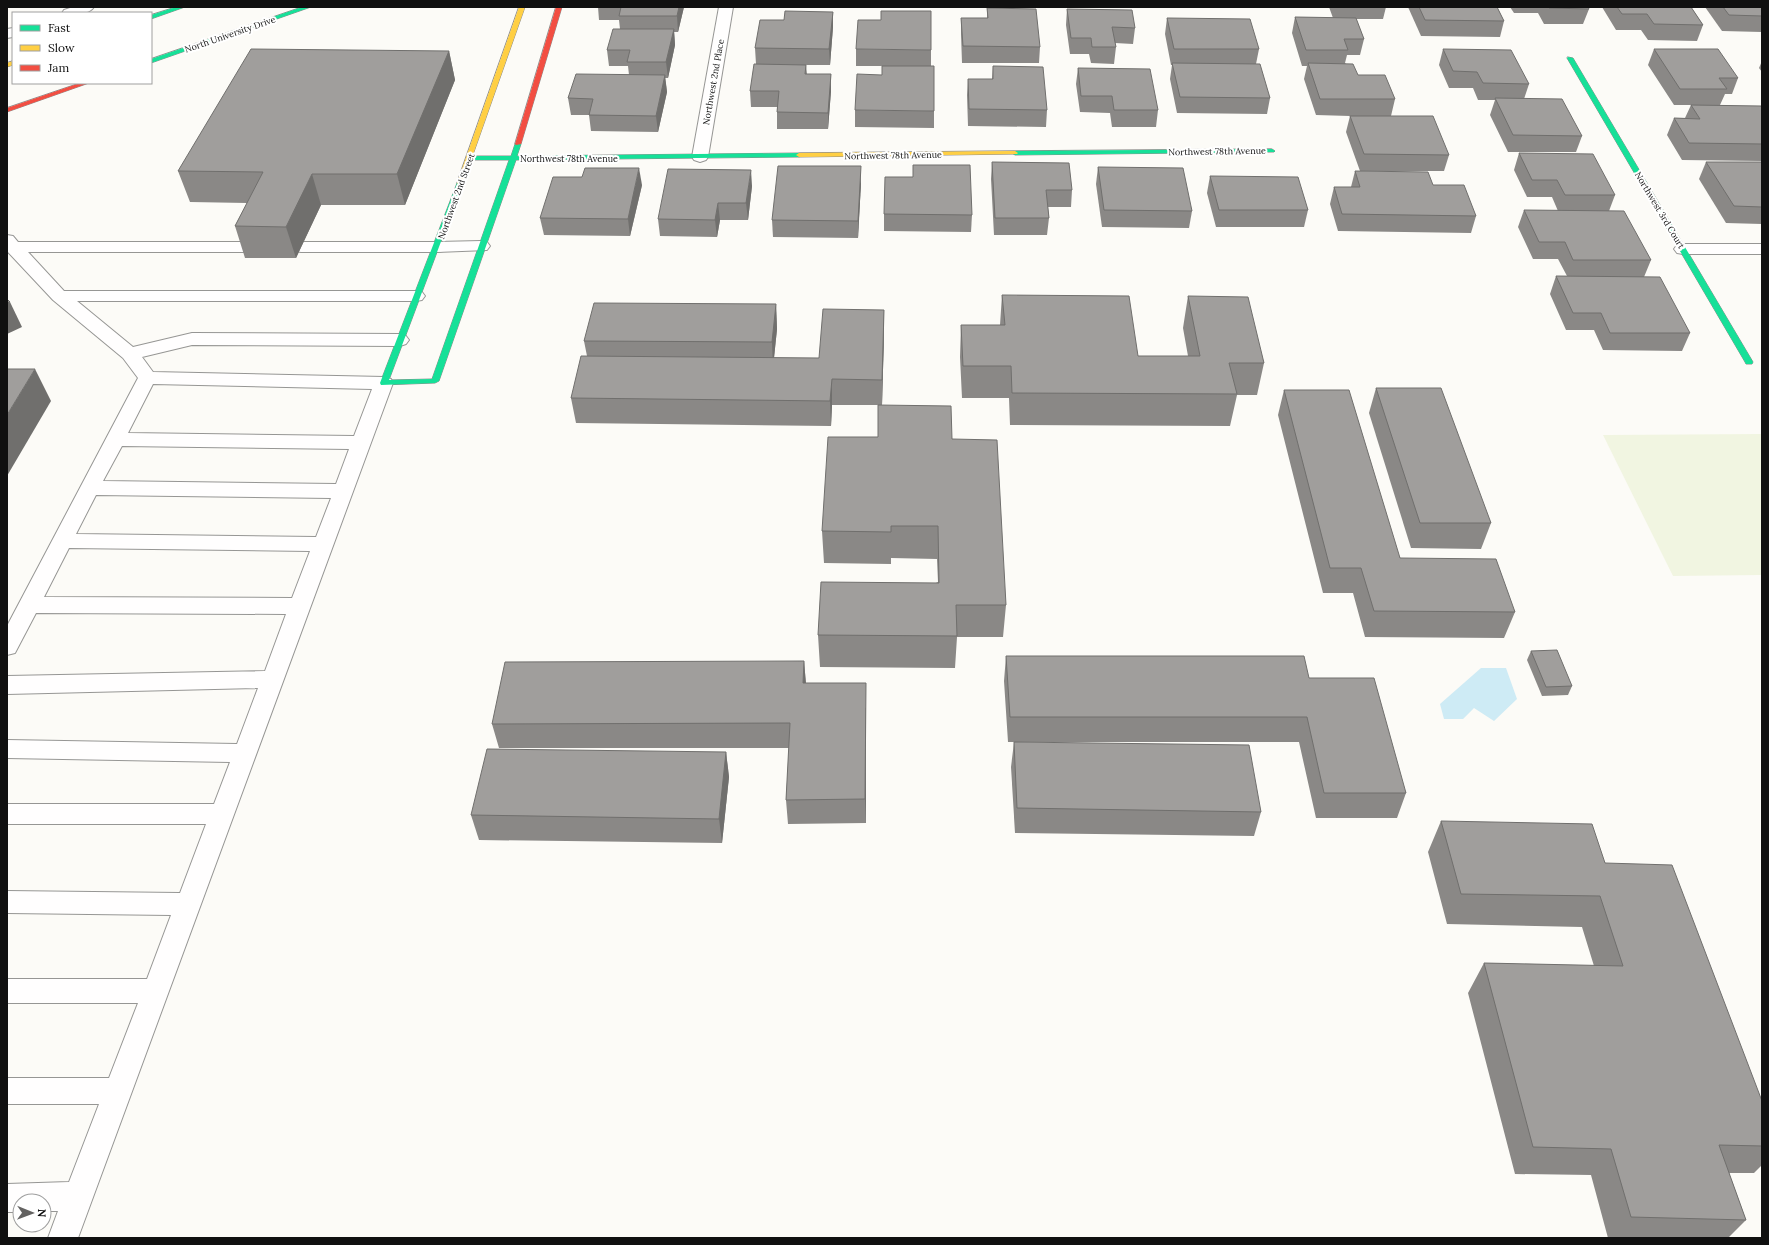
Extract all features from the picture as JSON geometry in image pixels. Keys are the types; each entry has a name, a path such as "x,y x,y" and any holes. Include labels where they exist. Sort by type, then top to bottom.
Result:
{"street":[{"path":"72,12 87,7"},
{"path":"152,17 182,7"},
{"name":"North University Drive","path":"152,61 308,7"},
{"name":"Northwest 2nd Street","path":"384,383 470,158 522,7"},
{"path":"147,378 384,383 435,381 481,246 514,158 559,7"},
{"name":"Northwest 2nd Place","path":"700,157 726,7"},
{"name":"Northwest 3rd Court","path":"1570,58 1749,362"},
{"path":"7,110 83,84"},
{"name":"Northwest 78th Avenue","path":"470,158 1272,151"},
{"path":"10,244 251,247"},
{"path":"10,244 59,296 130,354 147,378"},
{"path":"301,247 481,246"},
{"path":"1683,249 1762,249"},
{"path":"59,296 416,296"},
{"path":"130,354 192,338 400,340"},
{"path":"7,647 147,378"},
{"path":"63,1238 384,383"},
{"path":"116,439 361,443"},
{"path":"90,488 343,491"},
{"path":"62,541 323,544"},
{"path":"29,605 300,606"},
{"path":"7,685 273,679"},
{"path":"7,749 245,753"},
{"path":"7,814 222,814"},
{"path":"7,902 188,904"},
{"path":"7,991 156,991"},
{"path":"7,1091 118,1090"},
{"path":"7,1198 79,1196"}],"green space":[{"path":"1762,434 1762,575 1673,576 1603,435"}],"water":[{"path":"1481,668 1506,668 1517,699 1494,721 1474,708 1463,719 1444,719 1440,704"}],"building":[{"path":"621,7 679,7 677,16 619,16"},
{"path":"1419,7 1497,7 1504,21 1425,20"},
{"path":"1548,7 1588,7 1589,9 1549,8"},
{"path":"1617,7 1691,7 1703,25 1654,24 1647,14 1622,14"},
{"path":"1723,7 1762,7 1762,16 1729,15"},
{"path":"987,8 1036,9 1040,47 963,46 961,18 988,18"},
{"path":"1067,9 1132,10 1135,28 1112,27 1116,47 1092,47 1091,38 1071,38"},
{"path":"785,11 833,12 829,49 755,48 760,20 784,20"},
{"path":"881,11 931,11 931,50 856,49 858,20 881,20"},
{"path":"1295,17 1356,18 1364,39 1344,39 1348,50 1306,50"},
{"path":"1167,18 1250,19 1259,49 1174,49"},
{"path":"613,29 674,29 666,62 627,62 630,50 607,50"},
{"path":"251,49 449,51 397,174 312,174 286,227 235,226 263,172 178,171"},
{"path":"1443,49 1511,50 1529,84 1483,83 1477,72 1453,71"},
{"path":"1654,49 1718,49 1738,78 1719,78 1727,89 1680,89"},
{"path":"1172,63 1260,64 1270,98 1180,97"},
{"path":"1308,63 1353,64 1358,75 1385,75 1395,99 1320,99"},
{"path":"754,64 806,65 805,74 831,74 828,113 777,112 779,91 750,91"},
{"path":"882,66 934,66 934,111 855,110 857,74 882,75"},
{"path":"993,66 1043,67 1047,110 969,109 968,79 993,79"},
{"path":"1078,68 1150,69 1158,110 1114,110 1112,96 1081,96"},
{"path":"576,74 665,75 656,116 589,115 593,99 568,98"},
{"path":"1495,98 1562,99 1582,136 1513,135"},
{"path":"1691,105 1761,106 1762,144 1689,143 1674,118 1700,119"},
{"path":"1350,116 1433,116 1449,155 1364,154"},
{"path":"1519,153 1593,154 1615,195 1565,195 1557,180 1532,180"},
{"path":"992,162 1069,163 1072,190 1046,190 1049,218 995,218"},
{"path":"1706,162 1762,162 1762,207 1734,206"},
{"path":"913,165 970,165 972,215 884,214 885,177 913,177"},
{"path":"778,166 861,166 858,221 772,220"},
{"path":"1098,167 1183,168 1192,211 1104,210"},
{"path":"585,168 639,168 628,219 540,218 553,177 582,177"},
{"path":"668,169 751,170 746,203 718,203 715,220 658,219"},
{"path":"1355,171 1428,172 1433,185 1464,185 1476,216 1342,214 1334,187 1360,187"},
{"path":"1210,176 1298,177 1308,210 1219,210"},
{"path":"1524,210 1624,211 1651,260 1573,260 1565,242 1539,242"},
{"path":"1556,276 1660,277 1690,333 1610,333 1601,313 1573,313"},
{"path":"1002,295 1129,296 1138,356 1200,356 1188,296 1248,297 1264,363 1229,363 1237,394 1012,393 1011,366 963,366 961,325 1005,325"},
{"path":"594,303 776,304 772,342 584,341"},
{"path":"823,309 884,310 882,380 832,379 830,401 571,398 581,356 819,358"},
{"path":"7,369 35,369 7,415"},
{"path":"1376,388 1441,388 1491,523 1420,523"},
{"path":"1284,390 1349,390 1400,558 1496,559 1515,612 1374,611 1361,568 1330,568"},
{"path":"878,405 951,406 952,439 997,440 1006,605 956,605 957,636 818,635 821,582 939,583 938,526 891,526 891,532 822,531 828,437 878,437"},
{"path":"1557,650 1572,686 1546,687 1531,651"},
{"path":"1006,656 1304,656 1309,678 1374,678 1406,793 1324,793 1307,717 1010,717"},
{"path":"804,661 803,683 866,683 865,799 786,800 790,723 492,724 505,662"},
{"path":"1014,742 1249,745 1261,812 1017,808"},
{"path":"487,749 726,752 719,819 471,815"},
{"path":"1441,821 1592,824 1605,863 1672,865 1762,1101 1762,1146 1719,1145 1746,1220 1631,1217 1611,1149 1533,1147 1484,963 1623,966 1600,896 1461,894"}],"traffic: fast":[{"path":"152,17 182,7"},
{"path":"152,61 308,7"},
{"path":"1570,58 1749,362"},
{"path":"460,183 384,383 435,381 518,144"},
{"path":"1015,153 1272,151"},
{"path":"470,158 799,155"}],"traffic: slow":[{"path":"460,183 522,7"},
{"path":"7,65 12,63"},
{"path":"799,155 1015,153"}],"traffic: jam":[{"path":"518,144 559,7"},
{"path":"7,110 83,84"}]}
